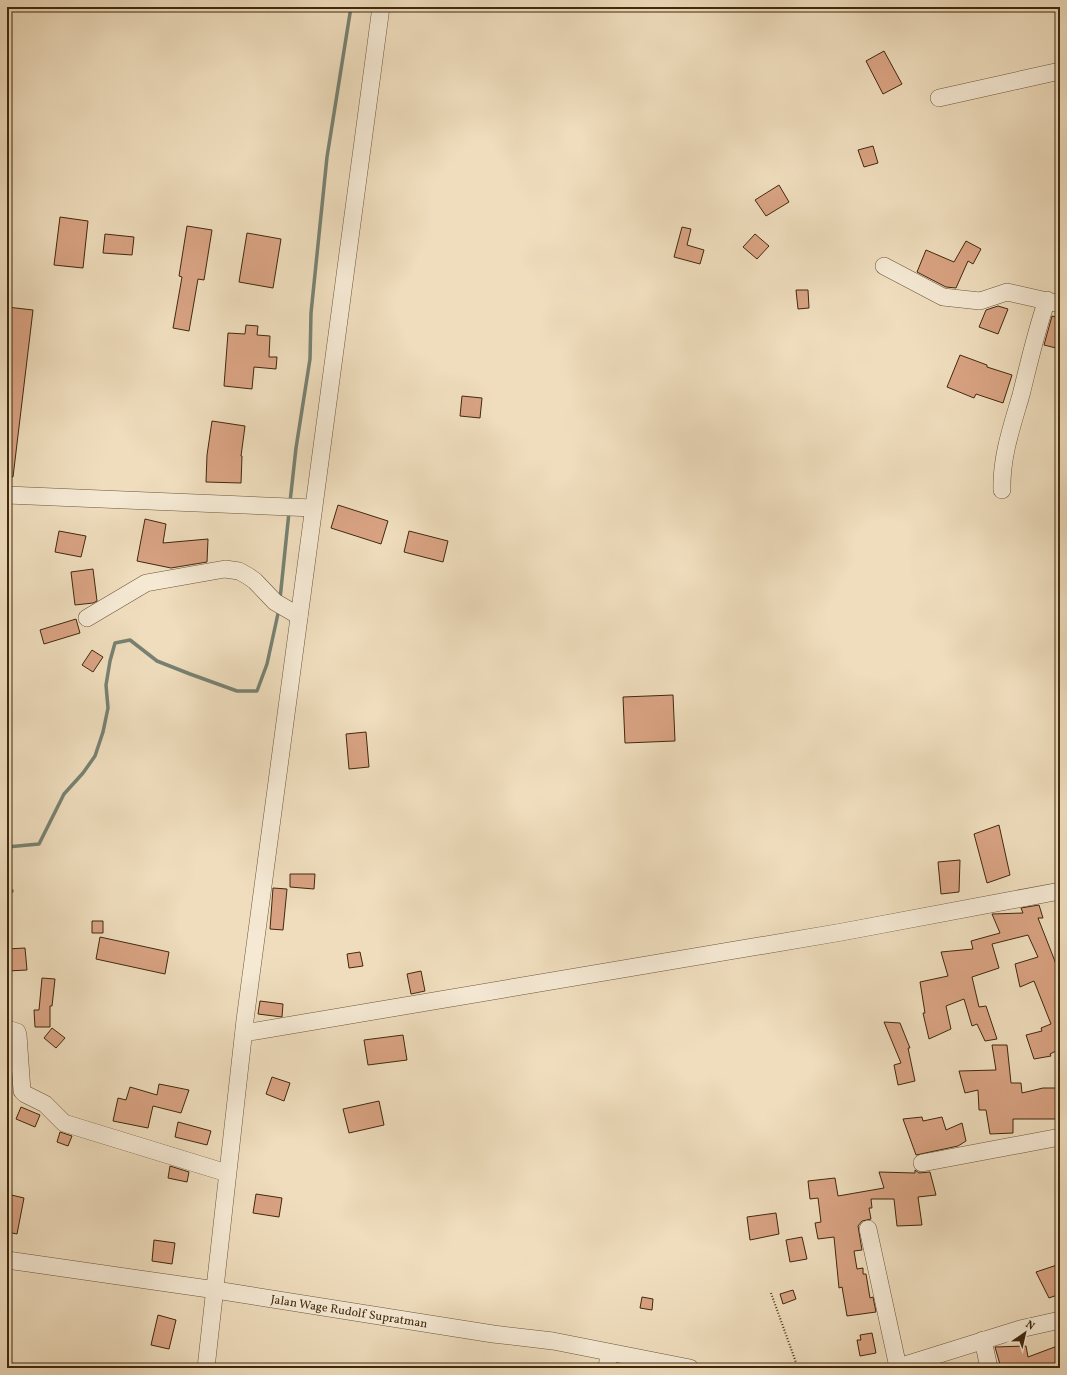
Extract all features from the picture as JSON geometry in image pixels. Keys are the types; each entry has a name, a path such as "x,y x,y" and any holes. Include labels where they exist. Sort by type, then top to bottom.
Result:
{"street":[{"path":"206,1368 206,1288 227,1173 313,508 381,7"},
{"path":"939,98 1060,71"},
{"path":"884,266 943,297 980,301 1007,292 1053,302 1035,337 1008,438 1002,472 1002,490"},
{"path":"7,495 313,508"},
{"path":"87,618 146,583 225,569 239,571 255,580 275,602 299,616"},
{"path":"244,1033 842,932 1060,890"},
{"path":"7,1029 17,1032 18,1035 22,1090 29,1097 45,1104 64,1123 227,1173"},
{"path":"922,1163 1060,1137"},
{"path":"868,1229 897,1368 1020,1329 1060,1320"},
{"name":"Jalan Wage Rudolf Supratman","path":"7,1260 206,1288 493,1334 553,1341 608,1361 690,1368"},
{"path":"983,1340 989,1368"}],"path":[{"path":"771,1293 798,1368"}],"building":[{"path":"884,51 902,84 883,94 866,61"},
{"path":"873,146 878,163 864,167 858,150"},
{"path":"779,185 789,202 766,216 755,200"},
{"path":"60,217 88,221 83,268 54,265"},
{"path":"187,226 212,230 204,280 198,279 189,331 173,328 182,277 179,276"},
{"path":"682,227 691,229 687,245 704,250 700,264 674,257"},
{"path":"247,233 281,239 273,288 239,282"},
{"path":"105,234 134,237 132,255 103,253"},
{"path":"755,234 769,246 757,259 743,247"},
{"path":"966,241 981,249 973,264 968,261 956,288 946,287 917,272 926,250 954,262"},
{"path":"796,290 808,290 809,308 798,309"},
{"path":"998,306 1008,309 998,334 979,327 986,310"},
{"path":"7,307 33,310 13,477 7,476"},
{"path":"1052,316 1060,318 1060,349 1044,345"},
{"path":"246,325 258,326 257,335 270,336 269,357 277,357 276,369 254,367 252,389 224,386 228,333 245,334"},
{"path":"960,355 987,365 987,367 1012,375 1003,403 976,394 974,398 947,387"},
{"path":"462,396 482,398 480,418 460,416"},
{"path":"212,421 245,426 241,456 241,483 206,482 207,455"},
{"path":"338,505 388,521 381,544 331,528"},
{"path":"145,519 166,524 163,543 208,539 207,562 171,568 137,561"},
{"path":"59,531 86,536 81,557 55,552"},
{"path":"409,531 448,541 443,562 404,552"},
{"path":"93,569 97,601 93,603 75,605 71,572"},
{"path":"76,619 80,633 44,644 40,630"},
{"path":"92,650 103,657 93,672 82,665"},
{"path":"673,695 675,741 625,743 623,697"},
{"path":"366,732 369,767 349,769 346,734"},
{"path":"999,825 1010,875 987,883 974,834"},
{"path":"960,860 959,892 941,894 938,862"},
{"path":"290,874 315,874 314,889 290,887"},
{"path":"273,888 287,889 283,930 270,929"},
{"path":"1039,905 1043,918 1038,918 1058,969 1060,967 1060,1049 1050,1054 1051,1056 1034,1059 1026,1035 1042,1031 1041,1028 1051,1024 1034,981 1020,987 1015,964 1038,957 1028,935 992,944 999,968 972,977 979,1007 986,1006 997,1039 985,1041 977,1024 972,1026 964,999 946,1006 951,1029 929,1039 923,1013 925,1013 920,982 948,976 941,952 973,949 971,941 1000,933 992,914 1023,913 1021,908"},
{"path":"92,921 103,921 103,933 92,933"},
{"path":"100,937 169,952 165,974 96,959"},
{"path":"25,948 27,970 7,971 7,949"},
{"path":"360,952 363,966 349,968 347,954"},
{"path":"421,971 425,991 411,994 407,974"},
{"path":"42,978 55,979 52,1006 50,1006 50,1027 35,1027 34,1010 39,1010"},
{"path":"260,1001 283,1004 282,1017 258,1014"},
{"path":"884,1022 900,1023 910,1048 908,1048 915,1081 898,1085 894,1065 901,1063"},
{"path":"52,1028 65,1038 56,1048 44,1038"},
{"path":"403,1035 407,1060 368,1065 364,1040"},
{"path":"992,1045 1007,1045 1011,1083 1021,1083 1022,1093 1043,1088 1056,1088 1058,1119 1013,1119 1013,1133 990,1134 986,1110 979,1110 978,1090 965,1093 959,1071 996,1070"},
{"path":"272,1077 290,1083 284,1101 266,1094"},
{"path":"159,1084 189,1090 181,1113 153,1106 148,1128 113,1121 118,1098 126,1100 130,1087 157,1095"},
{"path":"379,1101 384,1125 349,1133 343,1109"},
{"path":"21,1107 40,1115 35,1127 16,1119"},
{"path":"922,1117 923,1121 942,1117 946,1130 962,1123 966,1141 958,1146 916,1155 903,1119"},
{"path":"178,1122 211,1131 207,1145 175,1137"},
{"path":"60,1132 72,1136 68,1146 57,1142"},
{"path":"170,1166 189,1172 187,1182 168,1178"},
{"path":"915,1170 919,1173 930,1172 936,1195 918,1197 922,1225 897,1226 894,1199 871,1199 872,1208 869,1208 871,1219 862,1221 858,1226 862,1250 854,1251 857,1269 863,1268 863,1274 866,1274 870,1298 873,1297 876,1312 847,1316 842,1287 839,1288 834,1237 818,1239 815,1223 821,1222 818,1198 810,1199 808,1181 835,1178 838,1196 884,1188 879,1172 915,1173"},
{"path":"7,1194 24,1198 17,1234 7,1232"},
{"path":"256,1194 282,1198 279,1217 253,1213"},
{"path":"776,1213 779,1234 750,1240 747,1217"},
{"path":"802,1237 807,1259 790,1262 786,1240"},
{"path":"154,1240 175,1243 172,1264 152,1261"},
{"path":"1060,1264 1060,1294 1049,1298 1036,1272"},
{"path":"793,1290 796,1299 783,1304 780,1294"},
{"path":"642,1297 653,1299 652,1310 640,1308"},
{"path":"158,1315 176,1320 169,1349 151,1345"},
{"path":"872,1333 876,1353 860,1356 857,1340 861,1340 860,1335"},
{"path":"1060,1345 1060,1368 1001,1368 995,1347 1026,1346 1028,1357"}],"waterway":[{"path":"290,502 296,448 310,359 311,313 327,157 351,7"},
{"path":"280,599 289,512"},
{"path":"7,847 39,844 64,794 83,773 95,756 103,732 108,708 106,685 115,643 130,640 157,661 237,691 257,691 267,664 279,609"},
{"path":"7,888 12,891 7,896"}]}
